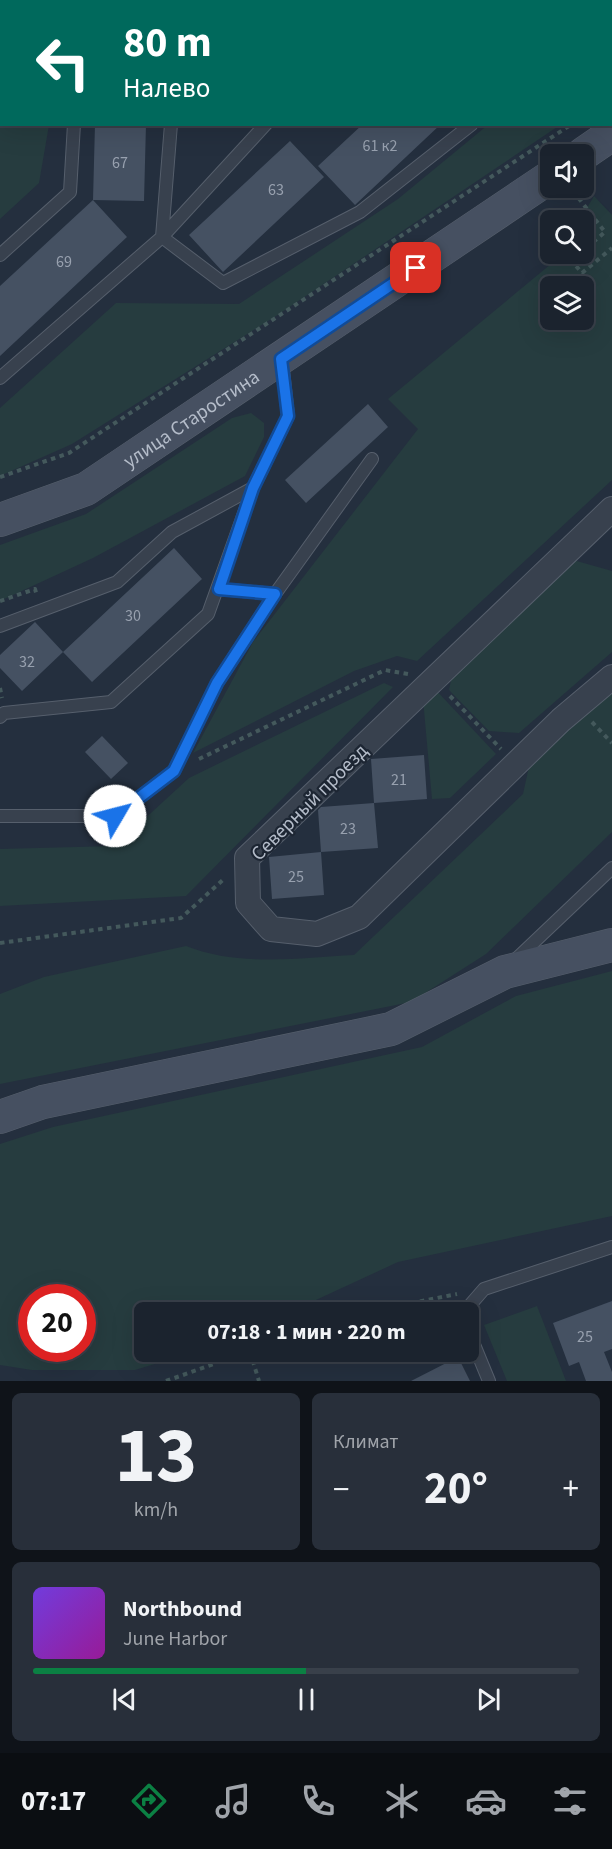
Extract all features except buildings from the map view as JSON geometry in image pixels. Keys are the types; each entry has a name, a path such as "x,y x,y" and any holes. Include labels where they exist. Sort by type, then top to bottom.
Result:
{"main road":[{"path":"594,146 612,134"},
{"name":"улица Старостина","path":"0,520 86,489 540,184"},
{"path":"0,1118 43,1102 391,1029 505,972 612,945"}],"street":[{"name":"Северный проезд","path":"612,509 248,858 248,903 271,929 317,934 359,916 516,764 612,677"}],"lane":[{"path":"0,255 70,192 74,126"},
{"path":"162,237 171,126"},
{"path":"0,378 162,237 264,126"},
{"path":"162,237 223,283 360,212 469,126"},
{"path":"0,717 4,713 111,702 208,614 219,589 253,488 288,416 281,359"},
{"path":"0,816 115,816 174,771 217,683 275,594 372,459"},
{"path":"0,626 117,582 171,532 253,488"},
{"path":"219,589 275,594"},
{"path":"505,972 526,948 612,868"},
{"path":"473,1302 484,1289 612,1247"},
{"path":"479,1357 489,1381"}],"path":[{"path":"0,477 69,453 569,126"},
{"path":"594,220 605,232 594,241"},
{"path":"594,263 612,248"},
{"path":"574,264 582,273 593,264"},
{"path":"174,771 385,670 434,679 516,764"},
{"path":"577,707 612,743"},
{"path":"0,944 181,918 248,858"},
{"path":"418,1302 484,1289"},
{"path":"166,1381 217,1362"},
{"path":"253,1362 259,1381"}],"green space":[{"path":"0,126 49,126 39,183 0,219"},
{"path":"487,126 559,126 276,316 72,444 0,476 0,408 116,303 239,304 398,199"},
{"path":"594,196 612,215 612,480 417,661 397,656 354,671 193,753 253,642 418,429 388,399 551,264 594,264 594,210 586,210"},
{"path":"251,413 264,423 264,437 245,476 93,558 0,601 0,545 86,514 232,418"},
{"path":"566,558 612,571 612,652 519,733 489,731 449,690 453,671"},
{"path":"384,683 393,687 186,896 0,906 0,849 115,846 189,778"},
{"path":"433,687 496,754 450,798 432,799 423,699"},
{"path":"612,693 612,832 486,954 411,1002 0,1084 0,994 44,977 186,946 206,953 248,959 354,955 523,794 530,762"},
{"path":"612,971 612,1216 398,1262 312,1302 134,1302 134,1362 161,1362 135,1370 32,1370 0,1365 0,1144 53,1127 422,1047 516,996"},
{"path":"537,1306 566,1381 507,1381 484,1325"}],"route":[{"path":"115,816 174,771 217,683 275,594 219,589 253,488 288,416 281,359 416,268"}]}
